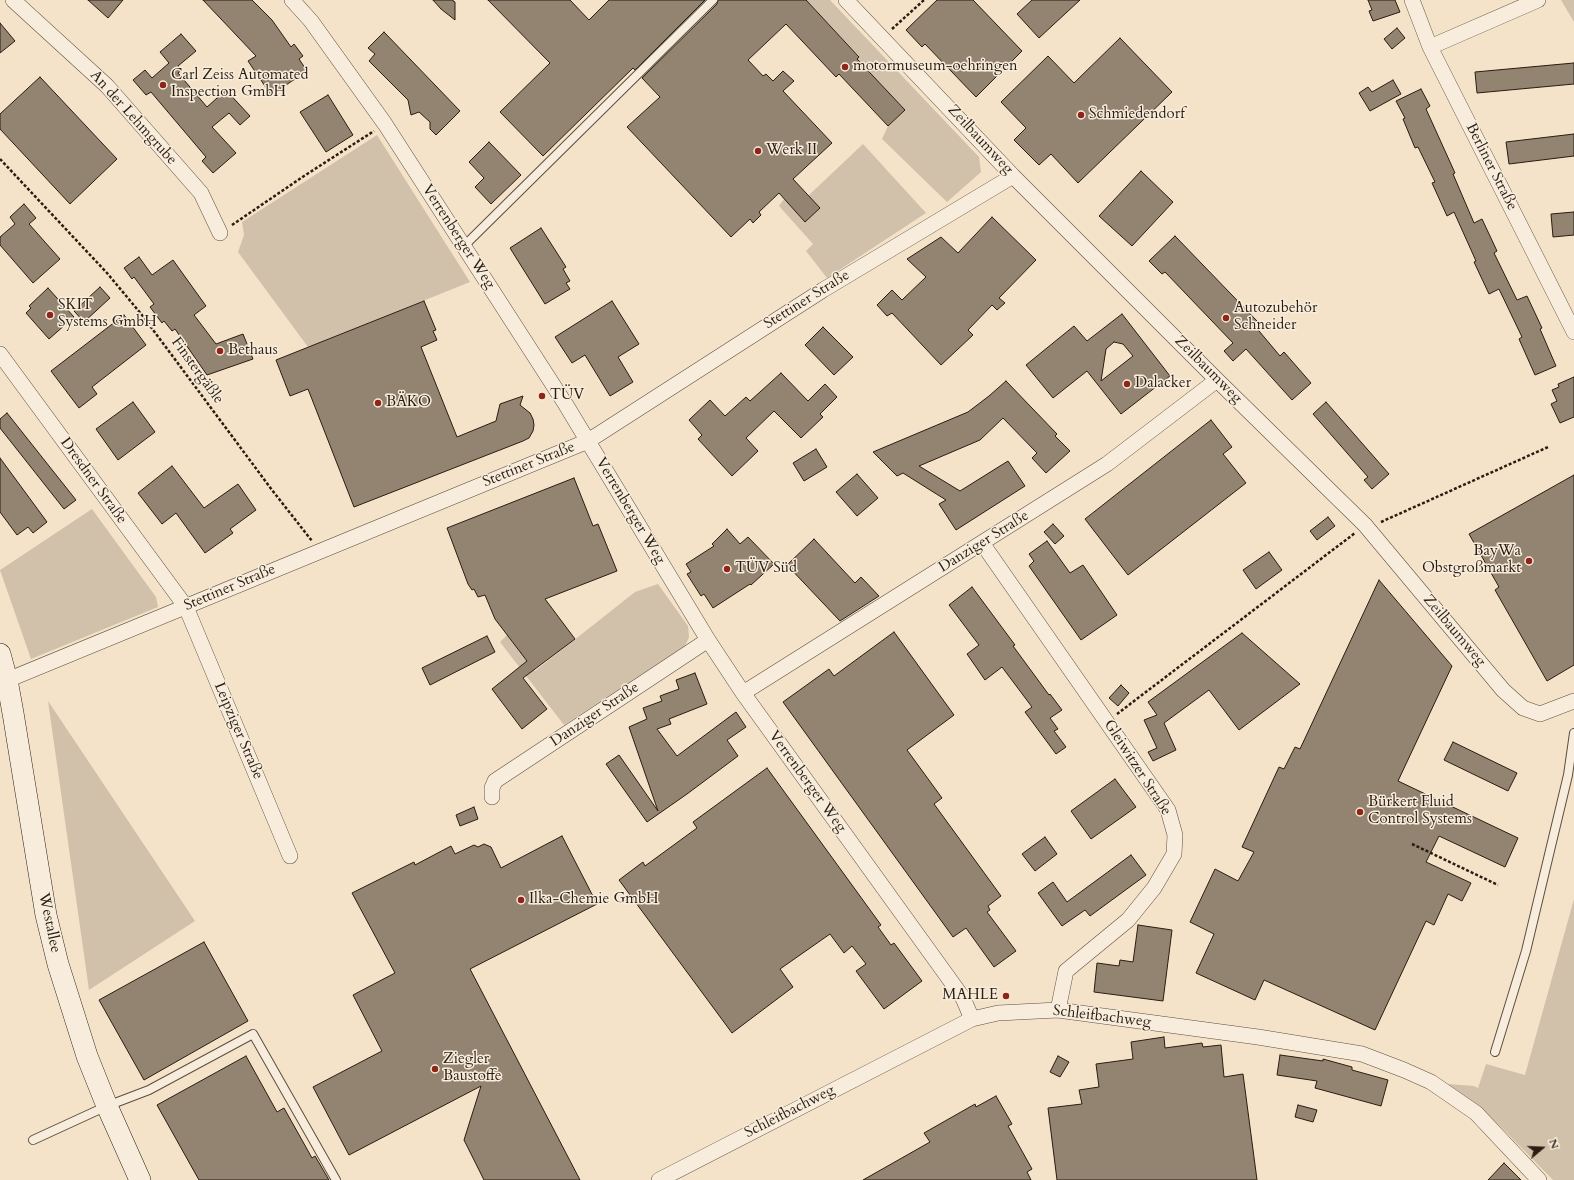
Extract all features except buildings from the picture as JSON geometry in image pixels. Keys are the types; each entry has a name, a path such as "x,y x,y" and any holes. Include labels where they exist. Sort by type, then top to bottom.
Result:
{"main road":[{"name":"Westallee","path":"0,654 46,915 58,964 85,1049 107,1106 140,1180"}],"street":[{"name":"An der Lehmgrube","path":"13,0 107,86 201,193 220,233"},
{"name":"Verrenberger Weg","path":"292,0 311,21 385,124 588,441 708,640 743,693 963,998 972,1019"},
{"name":"Zeilbaumweg","path":"846,0 1014,176 1217,380 1365,525 1503,690 1523,708 1540,714 1574,701"},
{"name":"Berliner Straße","path":"1412,0 1430,47 1574,332"},
{"path":"1430,47 1538,0"},
{"name":"Stettiner Straße","path":"4,682 320,550 588,441 823,290 1014,176"},
{"name":"Dresdner Straße","path":"0,354 186,607"},
{"name":"Danziger Straße","path":"743,693 1107,464 1217,380"},
{"name":"Gleiwitzer Straße","path":"982,543 1168,810 1175,835 1174,854 1154,888 1128,920 1066,971 1058,1010"},
{"name":"Leipziger Straße","path":"186,607 290,856"},
{"name":"Danziger Straße","path":"492,797 492,788 495,781 708,640"},
{"name":"Schleifbachweg","path":"659,1180 972,1019 998,1013 1058,1010 1258,1037 1362,1054 1431,1082 1476,1113 1539,1180"}],"lane":[{"path":"464,246 713,0"},
{"path":"1495,1052 1526,951 1568,775 1574,733"},
{"path":"33,1140 107,1106 149,1090 253,1034 336,1180"}],"path":[{"path":"883,38 924,0"},
{"path":"220,233 304,176 385,124"},
{"name":"Finstergäßle","path":"0,160 107,273 142,315 272,490 320,550"},
{"path":"1107,722 1365,525 1388,520 1548,447"},
{"path":"1412,844 1498,885"}],"shaded area":[{"path":"806,0 830,0 979,157 981,172 947,202 882,139 888,126 905,110 857,59 859,56"},
{"path":"1561,0 1574,0 1574,22"},
{"path":"377,135 470,282 308,347 238,252 244,235 242,222"},
{"path":"863,144 926,213 827,278 806,251 813,244 779,206 784,199 805,221 820,208 808,196"},
{"path":"92,509 156,597 158,607 31,659 0,570"},
{"path":"658,584 688,626 689,637 685,646 564,725 500,642 507,635 535,671 635,592"},
{"path":"48,701 195,921 89,990"},
{"path":"1574,899 1574,1180 1553,1180 1499,1125 1474,1103 1448,1084 1474,1086 1478,1088 1486,1064 1525,1075"}],"place":[{"name":"motormuseum-oehringen","path":"845,67"},
{"name":"Carl Zeiss Automated Inspection GmbH","path":"163,85"},
{"name":"Schmiedendorf","path":"1081,115"},
{"name":"Werk II","path":"758,151"},
{"name":"SKIT Systems GmbH","path":"50,315"},
{"name":"Autozubehör Schneider","path":"1226,318"},
{"name":"Bethaus","path":"220,351"},
{"name":"Dalacker","path":"1127,384"},
{"name":"TÜV","path":"542,396"},
{"name":"BÄKO","path":"378,403"},
{"name":"BayWa Obstgroßmarkt","path":"1529,561"},
{"name":"TÜV Süd","path":"727,569"},
{"name":"Bürkert Fluid Control Systems","path":"1360,812"},
{"name":"Ilka-Chemie GmbH","path":"521,900"},
{"name":"MAHLE","path":"1006,996"},
{"name":"Ziegler Baustoffe","path":"435,1069"}]}
